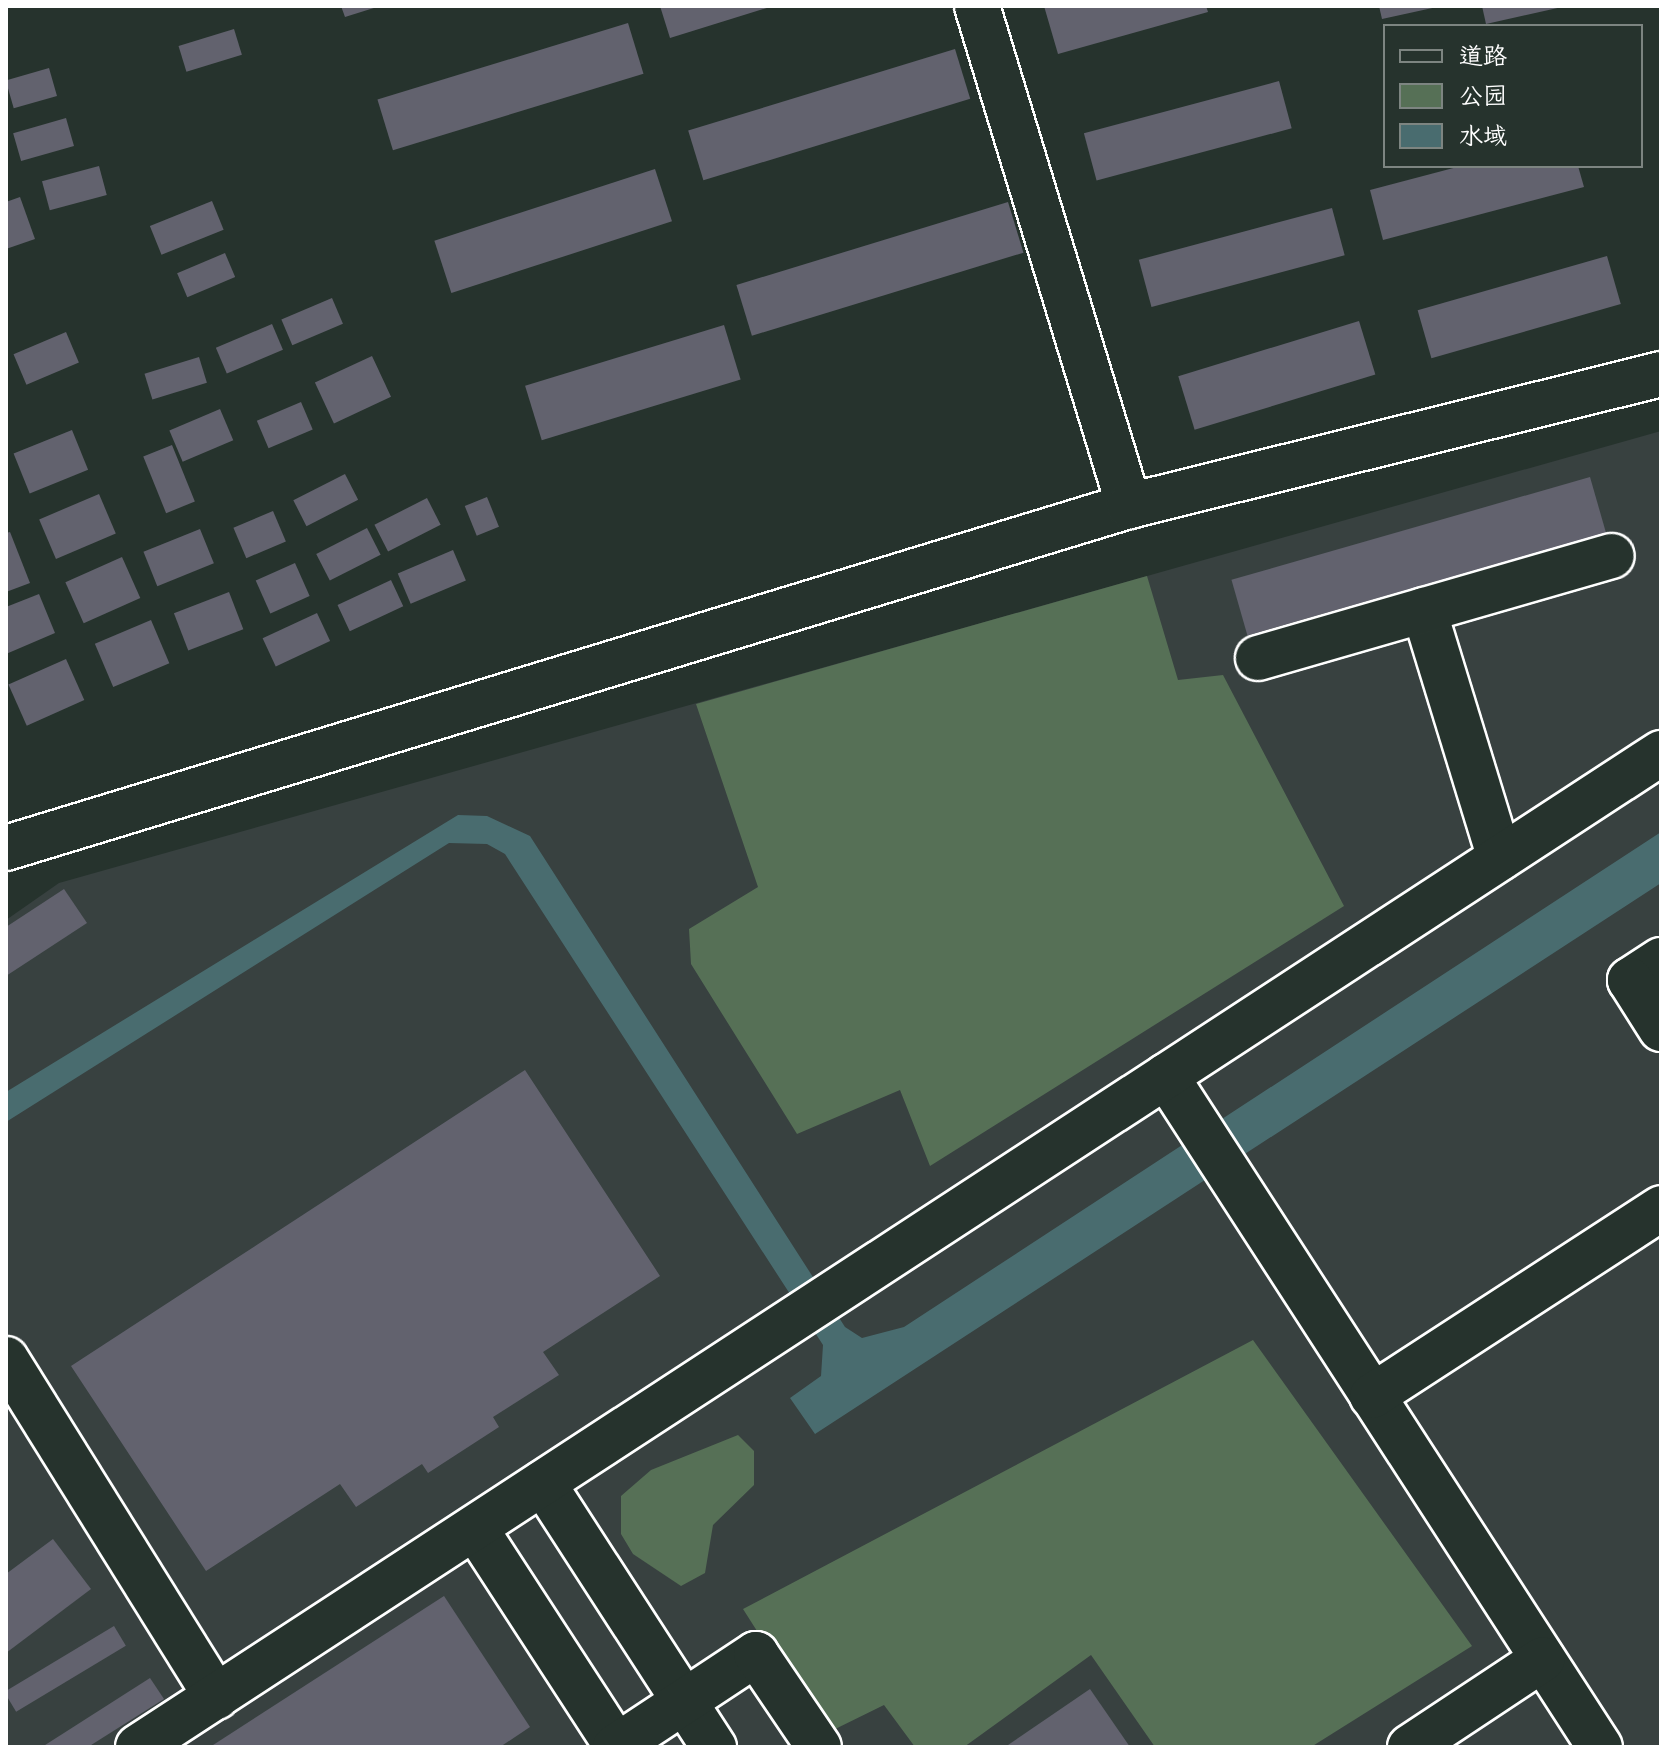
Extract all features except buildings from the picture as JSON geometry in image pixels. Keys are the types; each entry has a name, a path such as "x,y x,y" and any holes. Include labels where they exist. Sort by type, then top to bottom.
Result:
{"street":[{"path":"977,6 1129,506"},
{"path":"6,848 1129,506 1661,374"},
{"path":"1258,658 1612,556"},
{"path":"1424,610 1500,858"},
{"path":"138,1747 834,1293 1174,1087 1500,858 1661,753"},
{"path":"1661,960 1630,980 1661,1029"},
{"path":"1174,1087 1600,1747"},
{"path":"1372,1396 1661,1208"},
{"path":"6,1359 216,1697"},
{"path":"543,1483 714,1747"},
{"path":"475,1528 616,1747 756,1654 819,1747"},
{"path":"1410,1747 1543,1659"}],"shaded area":[{"path":"1661,431 1661,1747 6,1747 6,920 59,883"}],"green space":[{"path":"1147,576 1178,680 1223,675 1344,906 930,1166 900,1090 797,1134 691,964 689,929 758,887 696,704"},
{"path":"1253,1340 1472,1646 1311,1747 1155,1747 1091,1655 964,1747 915,1747 884,1705 823,1735 743,1609"},
{"path":"738,1435 754,1451 754,1485 713,1525 705,1573 681,1586 633,1554 621,1534 621,1496 651,1470"}],"water":[{"path":"458,815 487,816 530,836 845,1327 862,1338 904,1327 1661,832 1661,883 815,1434 790,1398 821,1376 823,1345 505,854 487,844 449,843 6,1122 6,1092"}]}
